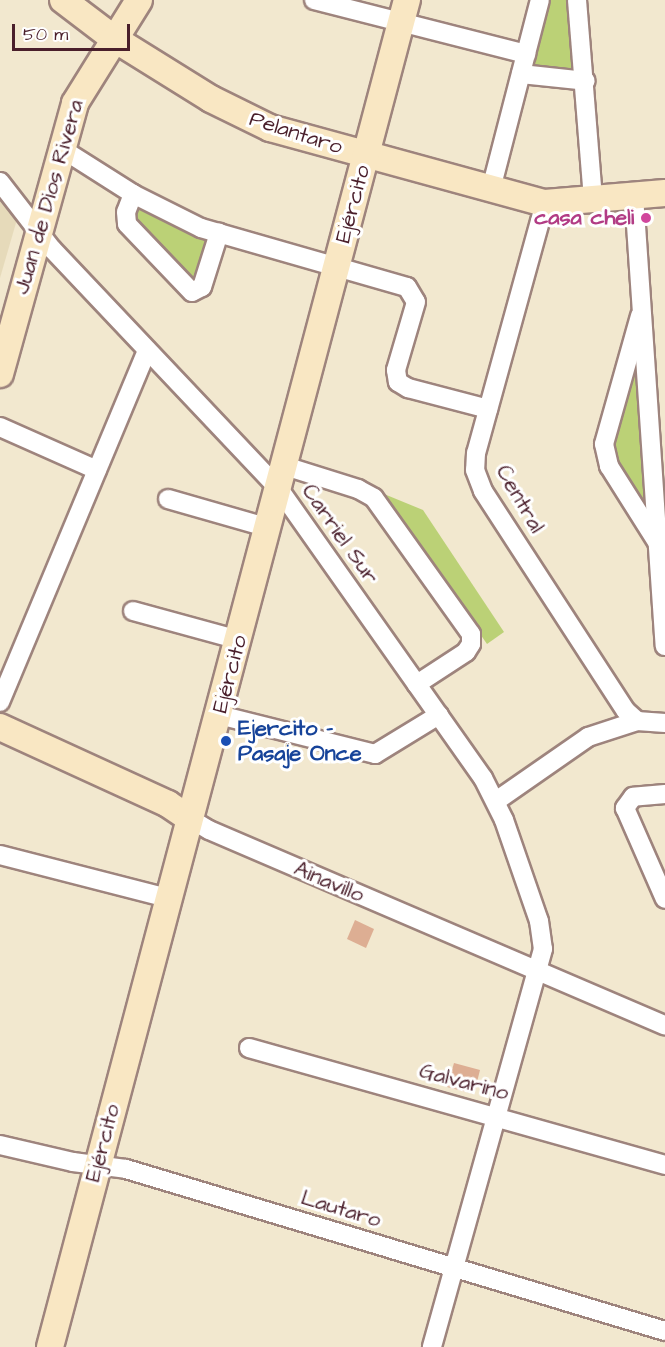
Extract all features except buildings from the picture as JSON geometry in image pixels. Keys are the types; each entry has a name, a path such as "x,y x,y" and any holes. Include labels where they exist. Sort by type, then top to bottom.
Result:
{"main road":[{"name":"Pelantaro","path":"63,0 114,38 242,116 366,155 545,203 665,193"},
{"name":"Juan de Dios Rivera","path":"0,374 59,147 82,87 139,0"},
{"name":"Ejército","path":"50,1347 167,898 219,715 404,12"},
{"name":"Ainavillo","path":"2,734 168,804 189,818"}],"street":[{"path":"314,0 404,12 526,54"},
{"path":"491,189 540,0"},
{"path":"577,0 586,81 593,200"},
{"path":"520,74 586,81"},
{"path":"59,147 133,194 174,216 219,233 404,286 414,293 416,307 396,370 402,386 488,409"},
{"name":"Carriel Sur","path":"0,182 52,249 147,350 282,477 496,801 543,935 538,971 432,1347"},
{"path":"133,194 126,212 127,224 192,292 202,287 219,233"},
{"path":"634,196 665,646"},
{"name":"Central","path":"545,203 474,462 479,484 626,711 638,721"},
{"path":"642,312 632,334 604,444 609,466 658,546"},
{"path":"0,702 147,350"},
{"path":"0,427 97,470"},
{"path":"282,477 358,489 374,498 471,634 471,644 466,652 417,684"},
{"path":"168,499 269,528"},
{"path":"133,611 239,640"},
{"path":"219,715 369,754 386,750 439,715"},
{"path":"496,801 578,742 638,721 665,723"},
{"path":"665,795 633,797 625,808 665,899"},
{"name":"Ainavillo","path":"189,818 216,834 665,1025"},
{"path":"0,855 167,898"},
{"name":"Galvarino","path":"249,1048 665,1165"},
{"name":"Lautaro","path":"0,1145 126,1169 665,1331"}],"shaded area":[{"path":"0,195 18,216 0,278"}],"green space":[{"path":"546,0 572,0 577,67 570,72 534,71 529,63"},
{"path":"142,204 210,237 191,286 134,224 135,206"},
{"path":"638,341 654,525 615,469 609,444"},
{"path":"384,494 423,510 504,632 487,644"}],"place":[{"name":"casa cheli","path":"646,218"},
{"name":"Ejercito - Pasaje Once","path":"226,741"}]}
